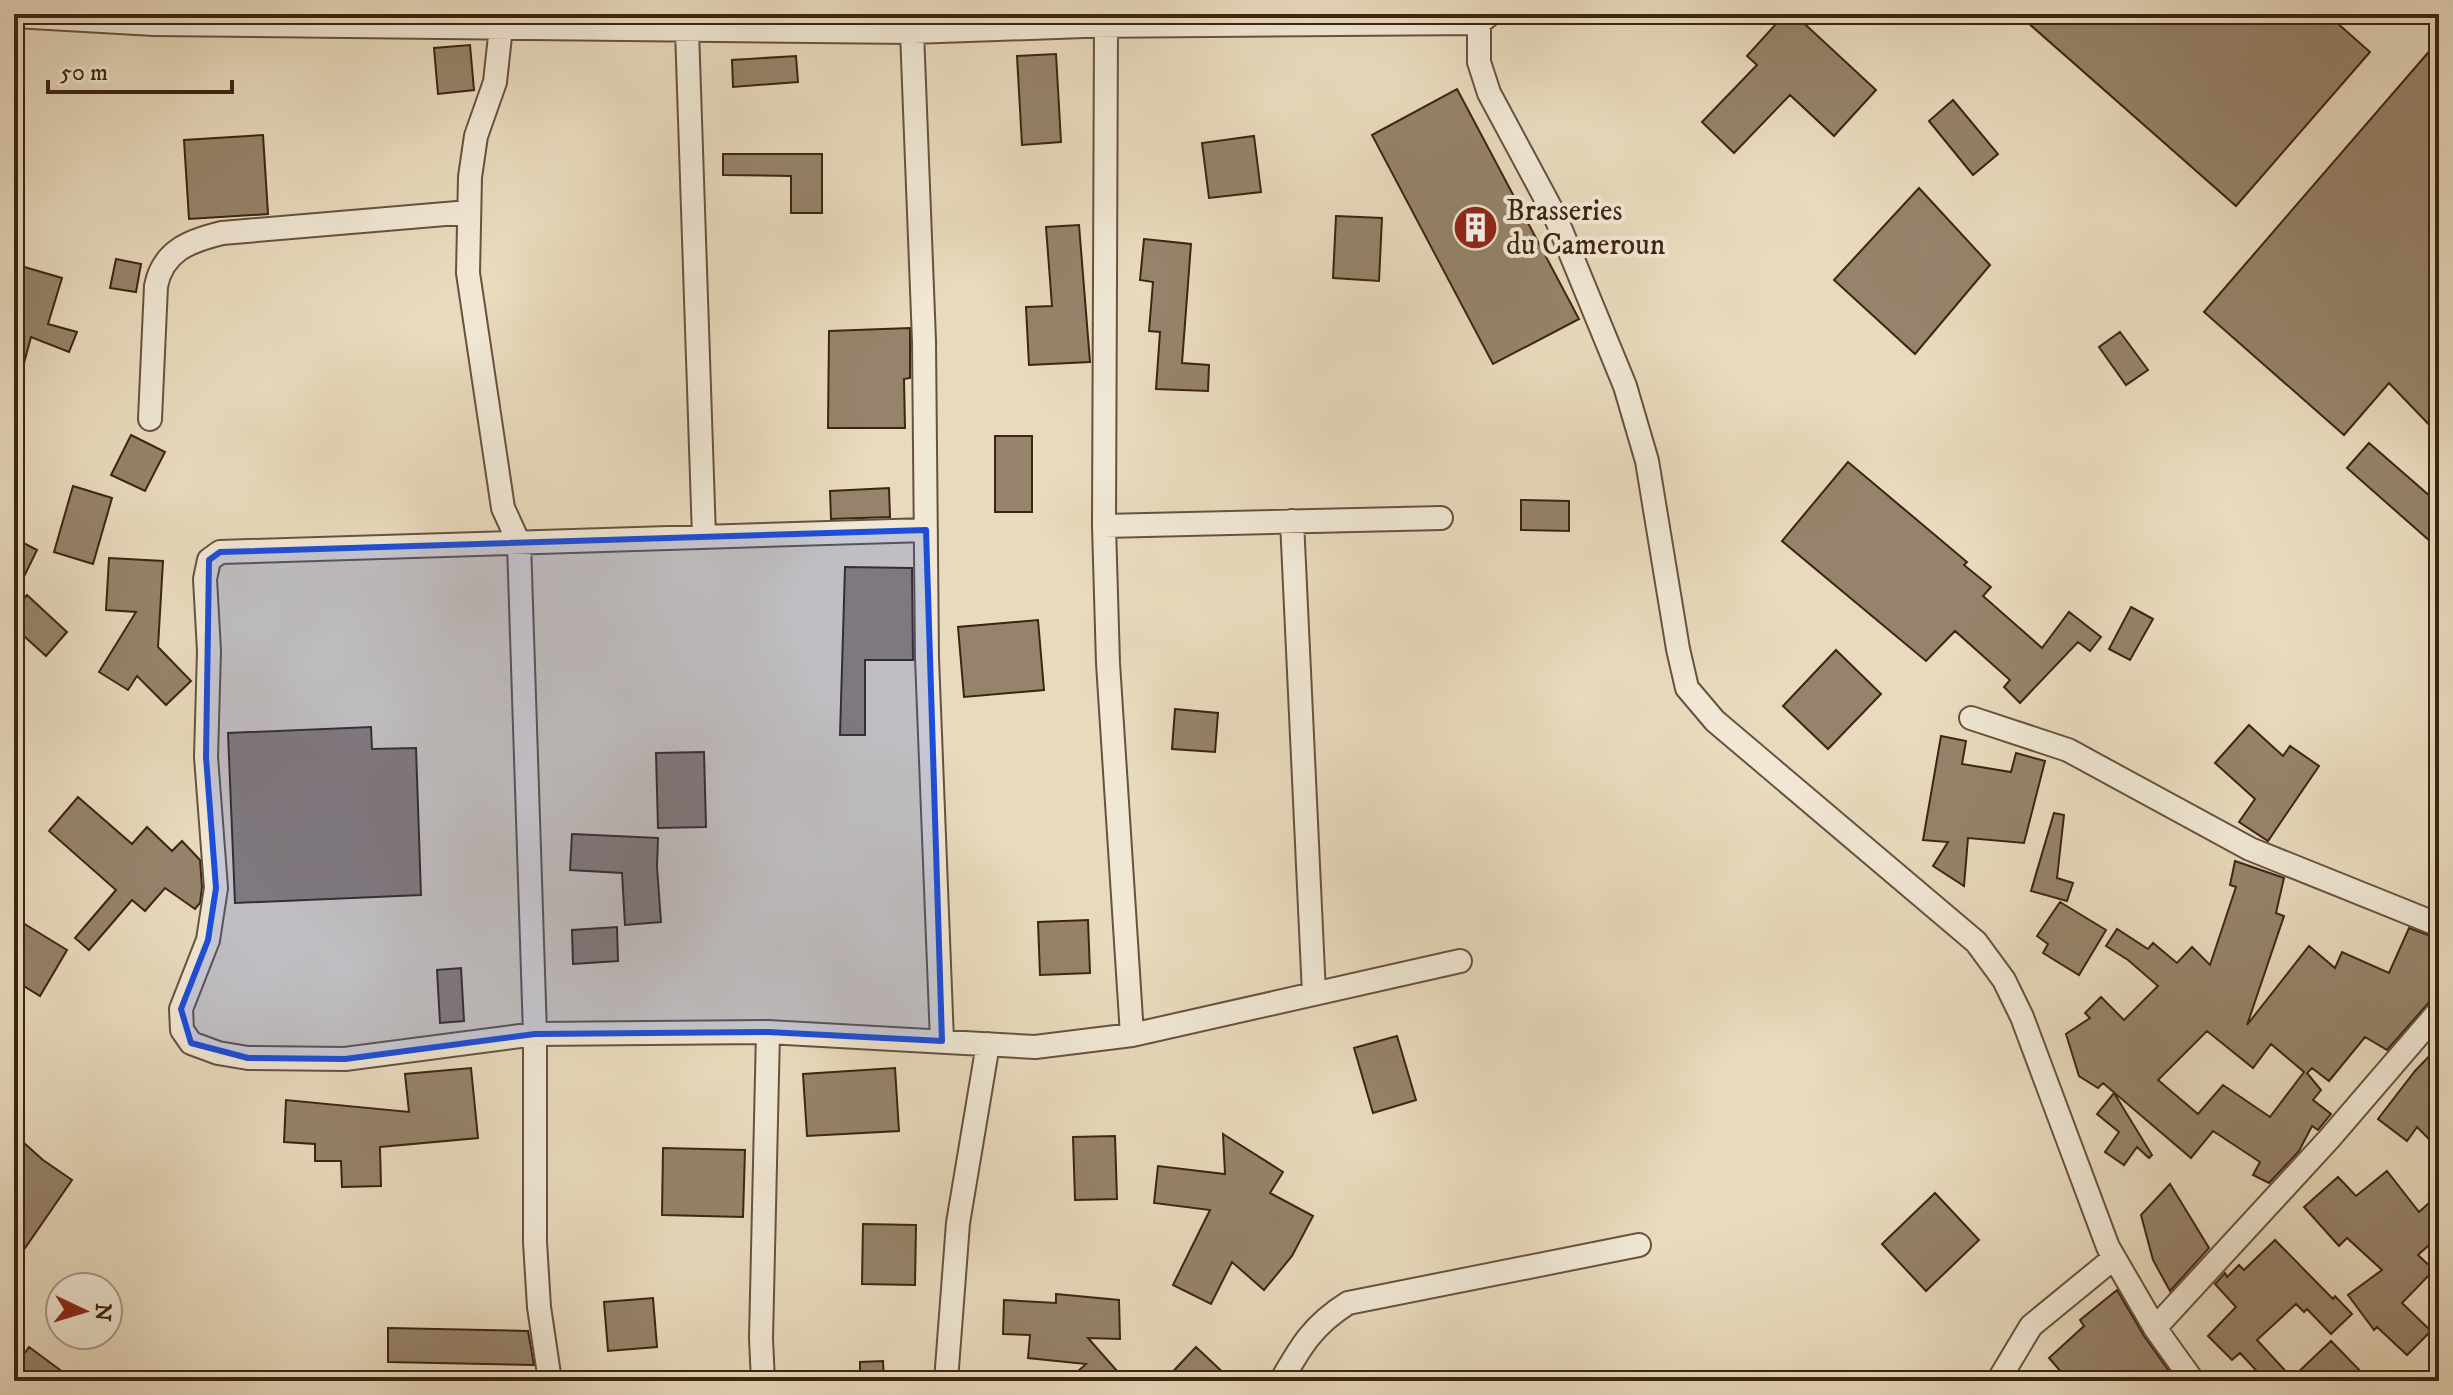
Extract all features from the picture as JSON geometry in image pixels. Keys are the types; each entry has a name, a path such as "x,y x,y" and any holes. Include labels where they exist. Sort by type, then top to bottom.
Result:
{"street":[{"path":"14,16 154,24 501,27 536,21 687,30 912,32 1092,22 1484,19 1479,62 1489,93 1556,218 1625,386 1647,461 1687,688 1715,721 1976,942 2004,980 2022,1017 2114,1258 2155,1328 2193,1381"},
{"path":"1092,22 1108,663 1132,1035"},
{"path":"501,27 495,82 476,136 470,177 468,273 503,508 519,543 535,1034 535,1242 539,1307 550,1381"},
{"path":"687,30 704,537"},
{"path":"912,32 924,341 927,658 942,1041"},
{"path":"150,419 156,286 159,271 173,252 194,240 222,233 469,212"},
{"path":"1104,526 1441,518"},
{"path":"1292,521 1314,994"},
{"path":"926,530 220,552 209,560 205,579 209,651 206,757 216,888 208,940 181,1009 182,1030 191,1043 218,1053 248,1058 345,1059 535,1034 768,1032 1035,1047 1132,1035 1460,961"},
{"path":"1971,718 2068,750 2250,849 2439,925"},
{"path":"2155,1328 2329,1139 2439,1011"},
{"path":"763,1381 761,1339 768,1032"},
{"path":"946,1381 958,1223 988,1044"},
{"path":"1281,1381 1308,1334 1348,1303 1639,1245"},
{"path":"1998,1381 2031,1326 2114,1258"}],"highlighted area":[{"path":"926,530 942,1041 768,1032 535,1034 345,1059 248,1058 191,1043 181,1009 208,940 216,888 206,757 209,560 220,552"}],"building":[{"path":"1785,14 1794,14 1876,90 1834,136 1790,95 1734,153 1702,122 1757,65 1747,56"},
{"path":"2018,14 2327,14 2370,52 2236,206"},
{"path":"2439,40 2439,435 2389,383 2344,435 2204,312"},
{"path":"470,45 474,90 438,94 434,48"},
{"path":"1056,54 1061,142 1022,145 1017,56"},
{"path":"796,56 798,82 733,87 732,60"},
{"name":"Brasseries du Cameroun","path":"1457,89 1579,319 1493,364 1372,135"},
{"path":"1953,100 1998,154 1973,175 1929,121"},
{"path":"263,135 268,214 189,219 184,140"},
{"path":"1254,136 1261,192 1209,198 1202,143"},
{"path":"723,154 822,154 822,213 791,213 791,176 723,175"},
{"path":"1919,188 1990,265 1915,354 1834,280"},
{"path":"1336,216 1382,218 1379,281 1333,278"},
{"path":"1079,225 1090,362 1029,365 1026,307 1052,306 1046,227"},
{"path":"1144,239 1191,244 1182,363 1209,365 1208,391 1156,389 1160,332 1149,331 1153,282 1140,280"},
{"path":"116,259 141,264 136,292 110,288"},
{"path":"14,264 62,278 48,324 77,332 69,352 31,337 20,378 14,378"},
{"path":"910,328 910,378 904,379 905,428 828,428 829,331"},
{"path":"2120,332 2148,370 2126,385 2099,347"},
{"path":"131,435 165,452 145,491 111,475"},
{"path":"995,436 1032,436 1032,512 995,512"},
{"path":"2369,443 2439,504 2439,549 2347,468"},
{"path":"1848,462 1967,562 1964,565 1991,587 1983,596 2042,648 2069,612 2101,637 2090,651 2078,642 2020,703 2004,687 2010,680 1955,631 1926,661 1782,541"},
{"path":"73,486 112,498 93,564 54,552"},
{"path":"889,488 890,517 831,519 830,491"},
{"path":"1521,500 1569,501 1569,531 1521,530"},
{"path":"14,538 37,550 14,597"},
{"path":"109,558 163,561 158,647 191,681 166,705 137,676 128,690 99,672 136,612 106,610"},
{"path":"845,567 912,568 913,660 865,660 865,735 840,735"},
{"path":"27,595 67,632 46,656 14,627 14,610"},
{"path":"2131,607 2153,619 2130,660 2109,649"},
{"path":"1038,620 1044,690 964,697 958,627"},
{"path":"1836,650 1881,694 1828,749 1783,706"},
{"path":"1175,709 1218,713 1215,752 1172,749"},
{"path":"2249,725 2283,756 2290,746 2319,766 2268,841 2239,822 2255,799 2215,763"},
{"path":"371,727 372,749 416,748 421,895 235,903 228,733"},
{"path":"1941,736 1966,741 1962,764 2011,772 2016,753 2045,761 2024,843 1968,838 1964,886 1933,866 1948,842 1923,840"},
{"path":"704,752 706,827 658,828 656,753"},
{"path":"78,797 132,844 147,827 172,851 182,841 200,860 202,887 200,903 195,909 165,888 145,911 132,900 89,950 75,938 116,890 49,831"},
{"path":"2054,813 2064,815 2057,878 2073,883 2067,901 2031,891"},
{"path":"572,834 658,838 661,922 625,925 622,873 570,870"},
{"path":"2235,861 2284,878 2276,913 2284,916 2247,1025 2309,946 2335,968 2342,952 2389,973 2409,928 2439,939 2439,986 2432,999 2387,1050 2365,1037 2329,1081 2312,1068 2307,1073 2321,1090 2313,1100 2331,1114 2318,1130 2312,1126 2299,1151 2269,1183 2253,1175 2260,1162 2213,1131 2191,1158 2103,1083 2098,1088 2079,1076 2066,1034 2090,1018 2085,1013 2101,997 2124,1020 2158,986 2106,946 2117,929 2148,949 2153,943 2177,963 2192,947 2210,965 2236,887 2230,885","holes":["2207,1031 2253,1068 2271,1044 2304,1072 2270,1117 2223,1085 2198,1114 2158,1080"]},
{"path":"2060,902 2106,930 2079,975 2043,953 2048,944 2037,936"},
{"path":"1088,920 1090,973 1040,975 1038,922"},
{"path":"23,923 67,950 40,996 14,980 14,938"},
{"path":"617,927 618,961 573,964 572,930"},
{"path":"461,968 464,1021 440,1023 437,970"},
{"path":"1397,1036 1416,1100 1373,1113 1354,1048"},
{"path":"2439,1046 2439,1149 2417,1127 2407,1141 2378,1119"},
{"path":"471,1068 478,1138 380,1147 381,1186 342,1187 341,1161 315,1161 315,1144 284,1142 286,1100 409,1112 405,1074"},
{"path":"895,1068 899,1131 807,1136 803,1074"},
{"path":"2114,1093 2152,1155 2149,1158 2137,1147 2124,1165 2105,1152 2119,1132 2097,1114"},
{"path":"14,1134 72,1180 14,1264"},
{"path":"1223,1134 1283,1172 1270,1193 1313,1216 1292,1256 1264,1290 1232,1262 1211,1304 1173,1285 1210,1210 1154,1203 1158,1166 1225,1174"},
{"path":"1115,1136 1117,1199 1075,1200 1073,1137"},
{"path":"663,1148 745,1150 743,1217 662,1215"},
{"path":"2387,1171 2419,1212 2439,1194 2439,1236 2418,1255 2434,1270 2402,1303 2431,1331 2407,1355 2377,1327 2374,1330 2348,1295 2382,1270 2347,1238 2339,1246 2304,1207 2338,1177 2356,1196"},
{"path":"2170,1184 2209,1248 2170,1291 2153,1260 2141,1215"},
{"path":"1935,1193 1979,1240 1926,1291 1882,1244"},
{"path":"863,1224 916,1225 915,1285 862,1284"},
{"path":"2275,1240 2352,1314 2331,1334 2307,1309 2304,1312 2296,1304 2257,1340 2292,1378 2331,1341 2370,1381 2266,1381 2240,1353 2232,1360 2208,1336 2236,1307 2215,1284 2225,1273 2227,1277 2239,1265 2244,1270"},
{"path":"2117,1290 2176,1381 2069,1381 2049,1358 2084,1326 2080,1320"},
{"path":"1056,1294 1119,1300 1120,1339 1088,1338 1117,1371 1105,1381 1067,1381 1086,1364 1028,1358 1030,1335 1003,1334 1004,1300 1056,1303"},
{"path":"653,1298 657,1347 608,1351 604,1302"},
{"path":"388,1328 528,1331 534,1365 388,1362"},
{"path":"29,1347 75,1381 14,1381 14,1368"},
{"path":"1196,1347 1232,1381 1164,1381"},
{"path":"883,1361 884,1381 860,1381 860,1362"}],"railway":[{"path":"2430,1381 2439,1372"}],"place":[{"name":"Brasseries du Cameroun","path":"1475,227"}]}
